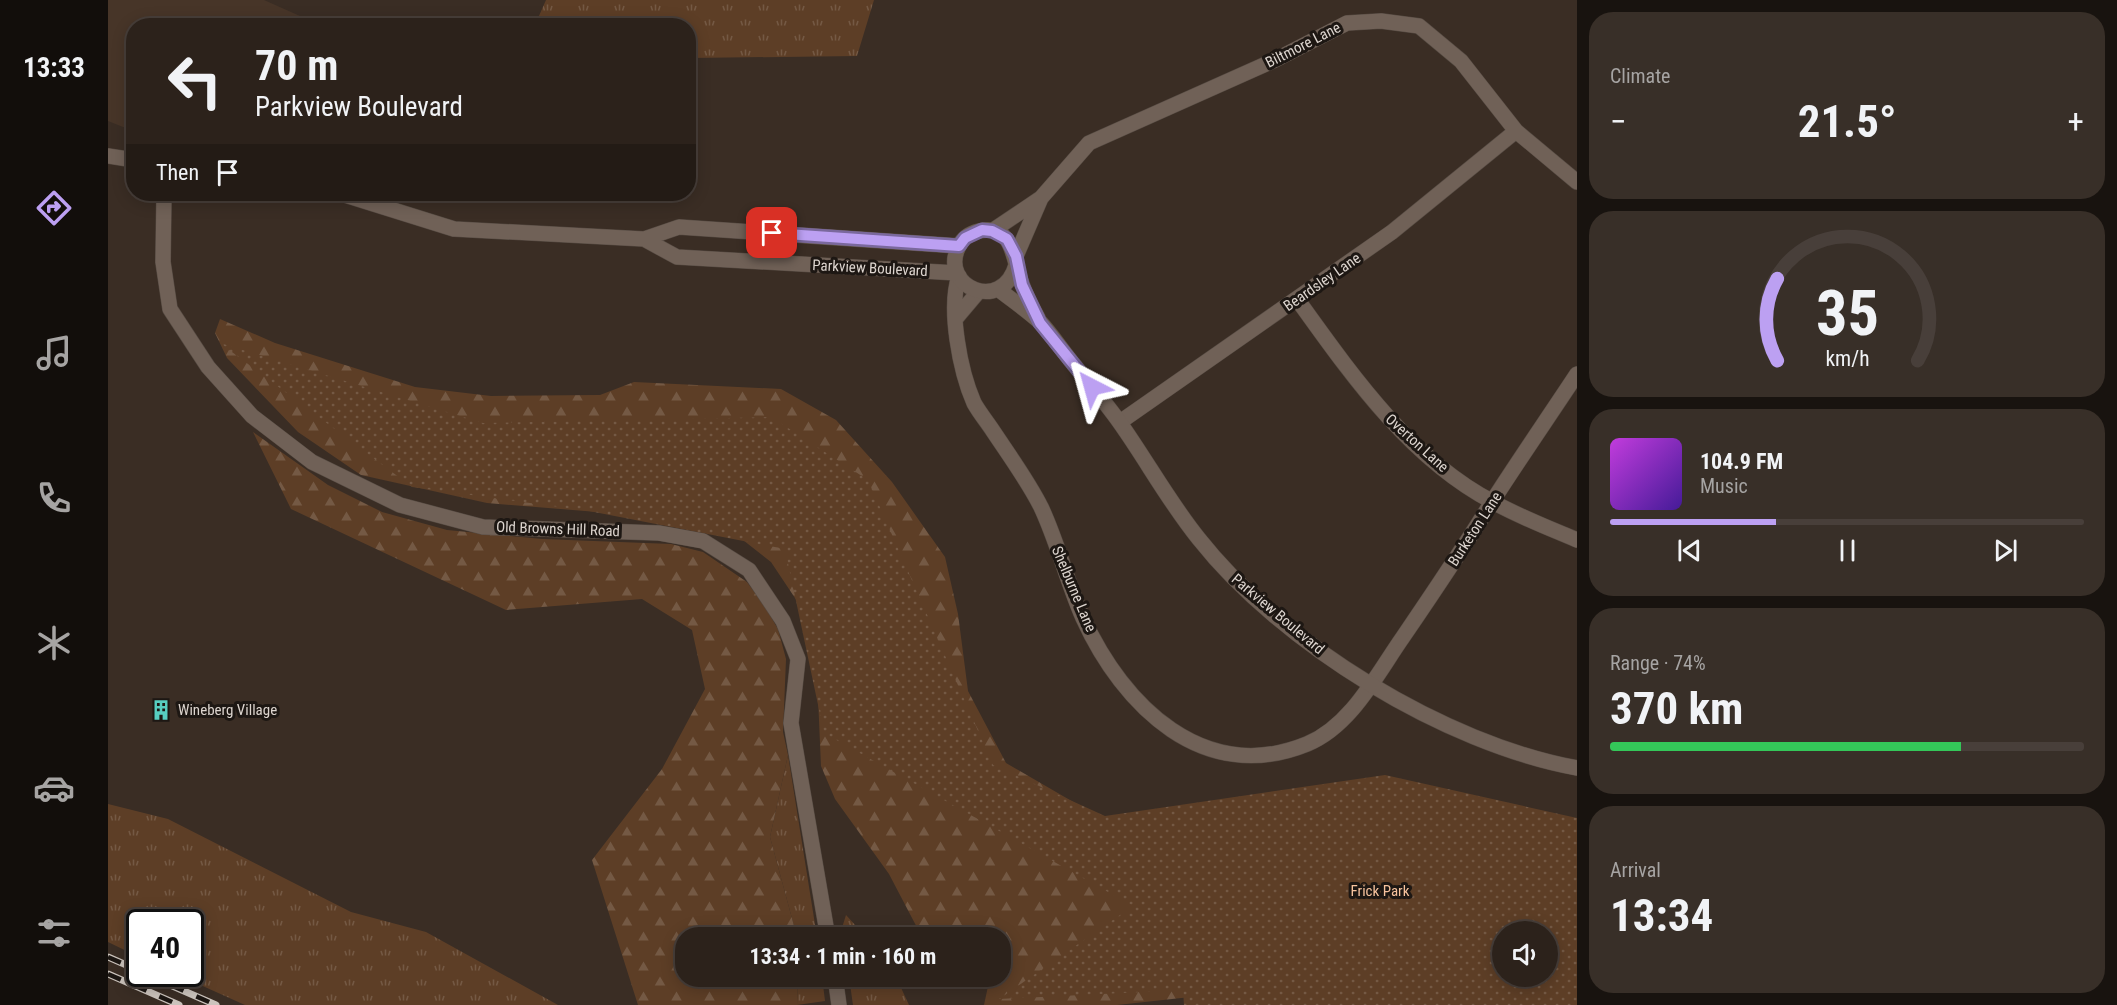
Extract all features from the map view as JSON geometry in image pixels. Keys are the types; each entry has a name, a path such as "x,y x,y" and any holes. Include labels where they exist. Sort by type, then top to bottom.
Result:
{"street":[{"name":"Biltmore Lane","path":"1041,198 1089,143 1255,69 1347,23 1382,21 1419,26 1461,61 1516,131 1577,182"},
{"name":"Beardsley Lane","path":"1120,422 1392,232 1516,131"},
{"path":"108,156 126,159"},
{"path":"1041,198 1007,284 998,289 980,291 970,288 958,275 955,264 959,246 973,233 992,231 1041,198"},
{"name":"Old Browns Hill Road","path":"164,201 163,262 170,309 208,367 252,416 312,462 400,505 483,527 670,535 703,541 749,570 783,621 798,659 791,723 826,927"},
{"name":"Parkview Boulevard","path":"364,201 454,229 644,239 679,227 959,246"},
{"name":"Parkview Boulevard","path":"992,231 1007,239 1022,285 1040,323"},
{"name":"Parkview Boulevard","path":"644,239 676,257 958,275"},
{"name":"Shelburne Lane","path":"958,275 954,291 960,349 975,403 1040,507 1084,619 1109,663 1139,702 1164,727 1195,745 1231,756 1260,756 1283,752 1309,743 1333,729 1371,682"},
{"name":"Parkview Boulevard","path":"998,289 1040,323 1120,422 1157,483 1199,540 1234,579 1273,614 1337,663 1419,713 1496,745 1577,768"},
{"path":"957,317 980,291"},
{"name":"Overton Lane","path":"1297,299 1378,409 1448,472 1492,502 1577,540"},
{"name":"Burketon Lane","path":"1371,682 1577,374"},
{"path":"837,987 839,1005"}],"shaded area":[{"path":"108,0 264,0 304,18 126,18 126,127 108,121"}],"green space":[{"path":"546,0 874,0 857,56 696,58 696,18 538,18"},
{"name":"Frick Park","path":"220,319 275,343 415,387 491,396 600,395 634,382 781,389 836,420 892,482 945,557 958,614 968,691 1006,763 1106,821 1520,837 1548,921 1492,921 1492,987 1558,987 1558,949 1577,1005 1302,1005 1218,994 1117,1005 984,1005 988,987 1011,987 1011,927 917,927 889,874 835,799 821,766 815,628 771,562 720,522 487,503 361,475 298,432 227,358 215,333"},
{"name":"Frick Park","path":"220,343 483,423 771,417 868,480 993,765 1105,816 1385,775 1577,818 1577,1005 1184,1005 1183,990 999,999 1133,906 824,733 785,549 589,511 412,487"},
{"path":"253,432 328,485 382,512 447,530 542,539 671,544 703,552 747,582 778,629 786,659 783,732 788,755 770,837 794,927 675,927 675,987 798,987 797,1005 638,1005 592,860 662,769 705,689 692,630 642,599 506,610 291,509"},
{"path":"788,755 815,927 794,927 770,837"},
{"path":"108,804 168,819 351,912 426,932 558,1005 245,1005 204,987 204,909 126,909 126,951 108,942"},
{"path":"846,915 857,927 842,927"},
{"path":"798,987 823,987 825,1001 797,1005"},
{"path":"850,987 901,987 909,1005 853,1005"}],"railway":[{"path":"108,957 126,965"},
{"path":"108,974 179,1005"},
{"path":"175,987 216,1005"}],"place":[{"name":"Wineberg Village","path":"161,710"}],"route":[{"path":"772,233 959,246 965,238 982,230 1000,234 1013,246 1022,285 1040,323 1092,387"}]}
